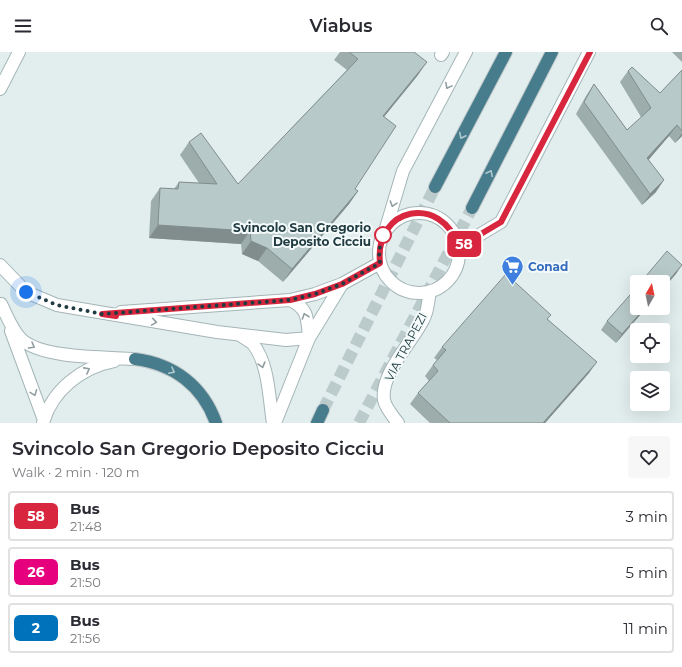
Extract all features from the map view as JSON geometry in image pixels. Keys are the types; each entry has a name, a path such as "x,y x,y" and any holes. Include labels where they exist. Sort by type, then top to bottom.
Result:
{"highway":[{"path":"435,187 506,52"},
{"path":"472,208 552,52"},
{"path":"135,359 160,364 182,376 192,384 208,403 216,423"},
{"path":"317,423 323,410"}],"street":[{"path":"0,89 18,52"},
{"path":"385,232 393,222 403,216 415,213 427,213 438,218 448,225 455,235 459,247 460,256 453,275 447,282 430,292 417,293 405,291 394,284 385,274 380,263 379,247 385,232 403,171 466,52"},
{"path":"459,247 501,222 590,52"},
{"path":"102,314 290,300 315,294 342,284 380,263"},
{"path":"0,265 26,292 57,305 102,314 240,335 286,340 309,338"},
{"path":"274,423 309,338 342,284"},
{"name":"VIA TRAPEZI","path":"398,423 388,409 384,400 384,390 389,373 424,318 430,292"},
{"path":"290,300 300,305 307,315 309,338"},
{"path":"1,302 16,332 34,348 49,353 135,359"},
{"path":"1,302 44,421"},
{"path":"240,335 252,343 259,354 274,423"},
{"path":"44,421 58,394 80,374 106,362 135,359"}],"building":[{"path":"349,52 414,52 427,62 383,116 396,126 355,189 358,191 292,269 267,248 251,241 250,231 158,225 160,188 178,189 179,182 217,184 189,142 201,133 238,184 358,59"},
{"path":"632,67 660,93 682,70 682,131 677,125 647,158 664,180 650,194 584,102 594,84 627,130 651,108 628,71"},
{"path":"667,251 682,265 670,279 670,275 647,275"},
{"path":"506,274 551,315 547,319 597,362 543,423 450,423 418,393 438,371 433,365 446,350 442,347"},
{"path":"630,295 630,315 639,315 630,323 622,334 607,321"}],"tunnel":[{"path":"323,410 435,187"},
{"path":"359,423 472,208"}],"bus line":[{"name":"58","path":"116,316 102,314 259,301 290,300 315,294 342,284 380,263 380,241 385,232 393,222 403,216 415,213 427,213 448,225 455,235 459,247 501,222 590,52"}],"place":[{"name":"Svincolo San Gregorio Deposito Cicciu","path":"383,235"},
{"name":"Conad","path":"512,286"}],"route":[{"path":"26,292 57,305 102,314 259,301 290,300 315,294 342,284 380,263 380,241 385,232 383,235"}]}
